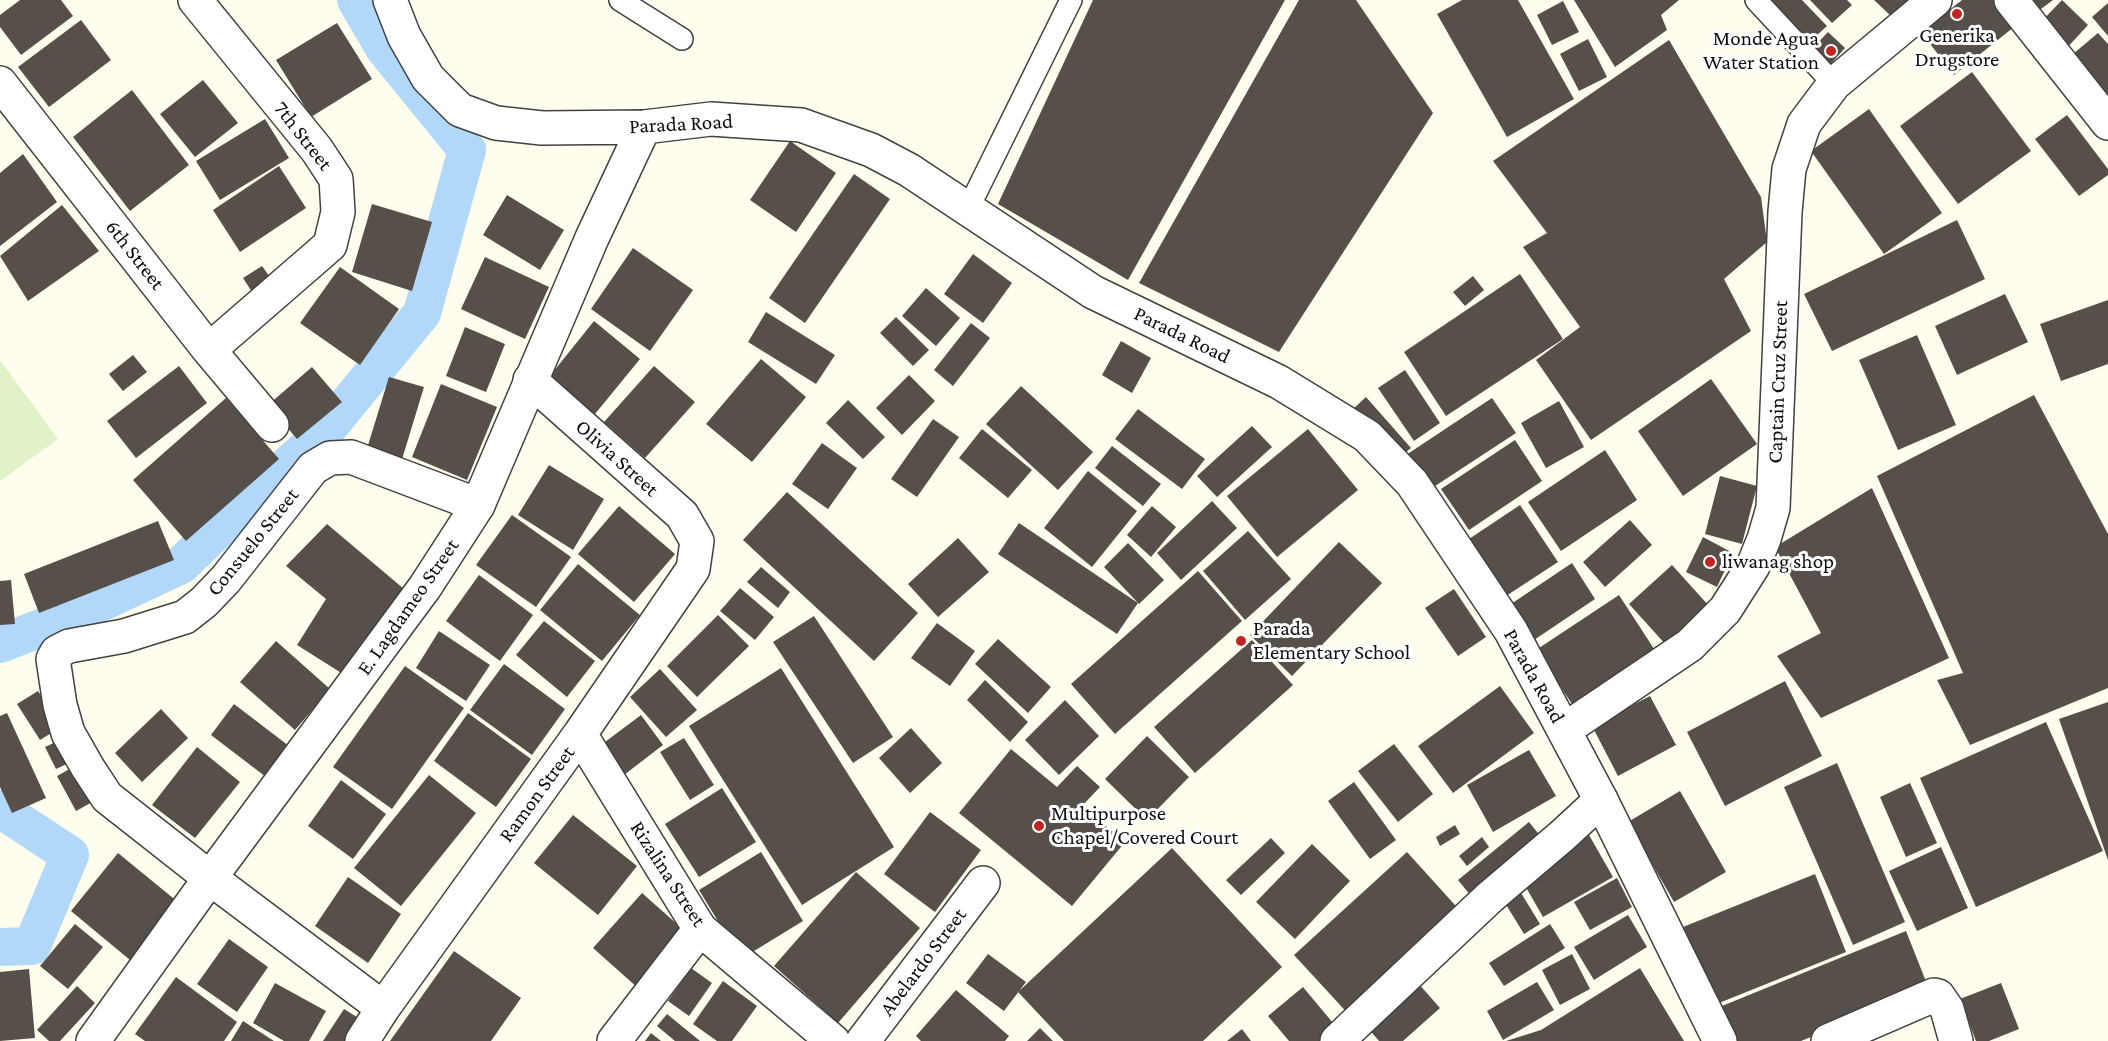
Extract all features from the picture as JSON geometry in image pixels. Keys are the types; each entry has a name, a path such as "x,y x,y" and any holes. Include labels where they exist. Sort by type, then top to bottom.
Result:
{"street":[{"name":"7th Street","path":"195,0 317,150 336,179 338,212 330,245 209,350"},
{"name":"Parada Road","path":"390,0 404,36 428,78 460,110 496,123 542,128 644,127 711,119 801,125 871,150 909,170 1093,291 1279,382 1367,435 1412,483 1511,631 1600,800 1720,1041"},
{"name":"Captain Cruz Street","path":"1564,730 1690,645 1725,610 1753,566 1773,508 1785,212 1789,169 1804,124 1834,84 1935,0"},
{"path":"2011,0 2108,123"},
{"name":"6th Street","path":"0,83 209,350 272,425"},
{"name":"E. Lagdameo Street","path":"93,1041 425,587 478,505 592,238 644,127"},
{"name":"Olivia Street","path":"530,381 682,515 697,541"},
{"name":"Consuelo Street","path":"383,1008 107,797 68,733 60,705 53,659 57,652 69,646 124,636 185,617 204,602 226,579 313,468 330,458 351,457 478,505"},
{"name":"Ramon Street","path":"362,1041 383,1008 580,734 693,569 697,541"},
{"name":"Rizalina Street","path":"580,734 700,929 833,1041"},
{"path":"1337,1041 1490,897 1562,836 1600,800"},
{"name":"Abelardo Street","path":"863,1041 983,883"},
{"path":"614,1041 700,929"},
{"path":"1828,1041 1934,995 1938,996 1947,1009 1956,1041"}],"lane":[{"path":"620,0 682,39"},
{"path":"968,209 1071,0"},
{"path":"1756,0 1834,84"}],"green space":[{"path":"0,360 58,439 0,481"}],"building":[{"path":"20,0 61,0 73,16 21,55 0,27 0,15"},
{"path":"1093,0 1285,0 1128,280 998,204"},
{"path":"1299,0 1356,0 1433,113 1279,352 1139,283"},
{"path":"1462,0 1518,0 1574,99 1507,137 1437,14"},
{"path":"1574,0 1679,0 1661,15 1667,30 1615,67"},
{"path":"1764,0 1802,0 1827,26 1805,46"},
{"path":"1810,0 1847,0 1852,5 1832,23"},
{"path":"1874,0 1909,0 1892,17"},
{"path":"1962,0 1993,0 2014,27 1954,75 1921,32"},
{"path":"2022,0 2053,0 2033,15"},
{"path":"2062,0 2088,25 2065,50 2038,25"},
{"path":"1563,1 1579,32 1552,45 1537,15"},
{"path":"2108,3 2108,36 2092,17"},
{"path":"81,20 111,60 49,107 18,67"},
{"path":"337,23 372,79 311,117 276,60"},
{"path":"1828,32 1845,48 1827,68 1810,51"},
{"path":"2098,33 2108,44 2108,103 2067,59"},
{"path":"1588,39 1607,77 1579,91 1560,54"},
{"path":"1669,40 1761,197 1767,242 1724,279 1751,331 1591,440 1536,360 1580,327 1523,247 1547,233 1493,161"},
{"path":"1972,72 2031,151 1958,204 1900,126"},
{"path":"203,80 238,123 195,157 160,114"},
{"path":"132,90 189,165 130,211 73,137"},
{"path":"1869,109 1942,213 1884,254 1811,151"},
{"path":"2067,115 2108,169 2108,175 2079,196 2035,139"},
{"path":"265,119 289,158 220,200 196,161"},
{"path":"790,141 836,173 796,232 750,200"},
{"path":"23,154 57,202 0,246 0,173"},
{"path":"279,166 306,208 240,252 213,210"},
{"path":"854,174 890,199 805,323 769,298"},
{"path":"507,195 564,230 540,270 483,235"},
{"path":"372,204 432,222 412,291 352,272"},
{"path":"62,205 99,251 28,301 0,256"},
{"path":"1957,220 1985,279 1832,351 1804,294"},
{"path":"633,248 693,290 650,351 591,309"},
{"path":"973,254 1012,283 983,323 944,294"},
{"path":"485,257 549,287 525,339 461,309"},
{"path":"262,266 272,280 252,292 243,278"},
{"path":"340,267 399,309 360,365 300,323"},
{"path":"1520,274 1563,339 1446,416 1404,352"},
{"path":"1473,276 1484,290 1465,306 1453,292"},
{"path":"926,288 960,318 936,346 902,316"},
{"path":"2005,294 2028,342 1957,375 1935,326"},
{"path":"2108,300 2108,364 2061,381 2040,324"},
{"path":"766,312 835,355 816,384 748,342"},
{"path":"896,317 929,350 913,366 880,333"},
{"path":"594,321 640,359 595,414 549,377"},
{"path":"971,323 990,338 953,386 934,370"},
{"path":"465,327 505,344 486,392 446,376"},
{"path":"1917,335 1956,425 1898,450 1859,360"},
{"path":"1121,341 1151,358 1132,393 1102,375"},
{"path":"133,355 147,372 123,391 109,374"},
{"path":"761,359 806,397 752,462 706,424"},
{"path":"179,366 207,403 136,458 107,421"},
{"path":"654,366 695,402 645,458 604,422"},
{"path":"312,367 342,402 297,439 268,405"},
{"path":"1405,370 1440,423 1414,441 1378,388"},
{"path":"909,375 935,401 902,435 876,408"},
{"path":"389,377 424,387 400,466 365,455"},
{"path":"1711,379 1757,444 1683,496 1638,431"},
{"path":"441,384 497,407 467,480 412,457"},
{"path":"1021,386 1093,452 1058,490 986,424"},
{"path":"2034,395 2108,534 2108,688 1970,745 1937,680 1963,673 1877,476"},
{"path":"1366,397 1411,448 1396,460 1352,410"},
{"path":"226,398 279,459 186,541 133,480"},
{"path":"1492,398 1516,433 1429,490 1406,455"},
{"path":"848,400 885,437 863,459 826,423"},
{"path":"1559,401 1584,447 1546,468 1521,423"},
{"path":"1138,409 1205,459 1182,489 1115,439"},
{"path":"933,419 959,437 917,497 891,479"},
{"path":"1252,426 1272,447 1217,497 1197,476"},
{"path":"982,429 1032,470 1008,498 959,458"},
{"path":"1308,429 1358,490 1277,557 1227,496"},
{"path":"1515,440 1542,481 1469,530 1441,489"},
{"path":"822,443 857,468 828,509 792,484"},
{"path":"1112,446 1161,484 1143,506 1095,468"},
{"path":"1605,450 1637,500 1561,551 1528,502"},
{"path":"549,465 604,499 573,550 518,515"},
{"path":"1088,471 1137,511 1092,567 1044,528"},
{"path":"1720,476 1757,486 1742,544 1705,534"},
{"path":"1872,488 1949,658 1821,718 1777,656 1821,633 1775,547"},
{"path":"787,492 918,613 874,661 743,540"},
{"path":"1212,501 1237,528 1181,580 1157,553"},
{"path":"1520,505 1558,562 1506,596 1469,539"},
{"path":"619,506 675,554 634,602 578,554"},
{"path":"1152,506 1176,527 1151,557 1127,535"},
{"path":"512,515 571,557 536,607 476,565"},
{"path":"1630,520 1652,545 1605,587 1583,562"},
{"path":"158,521 174,560 39,613 24,574"},
{"path":"1019,523 1138,603 1117,634 998,554"},
{"path":"327,524 404,589 343,674 297,645 326,599 286,566"},
{"path":"1248,531 1291,579 1245,620 1203,571"},
{"name":"liwanag shop","path":"1703,537 1733,553 1717,587 1686,572"},
{"path":"958,538 989,572 938,617 908,584"},
{"path":"1339,542 1382,583 1292,676 1250,635"},
{"path":"1128,543 1164,580 1139,604 1104,567"},
{"path":"1572,563 1595,599 1534,640 1511,604"},
{"path":"578,564 640,615 602,661 540,610"},
{"path":"1672,565 1710,607 1667,646 1629,604"},
{"path":"761,567 790,592 778,608 747,582"},
{"path":"1198,571 1242,621 1115,734 1071,684"},
{"path":"479,575 533,615 500,661 446,621"},
{"path":"11,580 15,624 0,625 0,581"},
{"path":"740,588 774,617 755,640 720,611"},
{"path":"1454,589 1486,637 1458,656 1425,608"},
{"path":"1619,595 1658,655 1576,710 1536,650"},
{"path":"718,615 749,646 697,697 667,666"},
{"path":"814,616 893,737 853,763 773,642"},
{"path":"544,621 595,661 567,697 516,655"},
{"path":"937,623 975,651 950,686 911,658"},
{"path":"439,631 490,665 466,701 416,668"},
{"path":"998,639 1051,687 1028,713 975,664"},
{"path":"1252,640 1293,685 1195,773 1154,727"},
{"path":"276,641 330,689 295,730 240,682"},
{"path":"504,664 565,709 532,755 470,710"},
{"path":"405,666 464,708 392,809 333,767"},
{"path":"781,668 894,847 802,905 689,726"},
{"path":"660,669 697,710 666,737 630,697"},
{"path":"985,680 1028,722 1010,742 967,700"},
{"path":"1785,681 1822,756 1725,806 1687,732"},
{"path":"1500,686 1534,733 1453,793 1418,746"},
{"path":"38,691 61,727 40,740 17,704"},
{"path":"1650,696 1676,745 1618,776 1592,726"},
{"path":"1065,700 1099,736 1059,775 1025,740"},
{"path":"2108,702 2108,860 2059,719"},
{"path":"234,704 289,746 266,777 211,735"},
{"path":"161,709 188,738 142,782 115,753"},
{"path":"7,713 46,798 12,813 0,787 0,716"},
{"path":"468,713 531,759 496,807 434,761"},
{"path":"641,715 663,745 624,775 601,745"},
{"path":"2046,722 2103,851 1976,907 1920,778"},
{"path":"911,728 942,763 910,793 879,758"},
{"path":"1147,736 1189,777 1147,820 1105,779"},
{"path":"684,738 714,785 690,800 660,752"},
{"path":"62,739 73,761 56,769 45,747"},
{"path":"1394,744 1433,794 1398,822 1358,771"},
{"path":"197,747 240,782 195,838 152,805"},
{"path":"1011,749 1057,787 1077,766 1100,787 1082,806 1125,842 1072,906 959,813"},
{"path":"1529,750 1556,796 1493,832 1467,785"},
{"path":"1837,763 1905,922 1853,945 1784,787"},
{"path":"77,765 96,800 76,811 57,776"},
{"path":"429,775 476,813 401,906 354,868"},
{"path":"341,780 386,814 353,859 308,826"},
{"path":"1354,782 1396,840 1370,859 1328,801"},
{"path":"1910,783 1937,843 1906,857 1880,797"},
{"path":"722,788 756,842 699,877 665,824"},
{"path":"1680,791 1726,872 1674,902 1628,822"},
{"path":"930,812 981,850 935,912 884,874"},
{"path":"573,815 637,866 598,915 534,863"},
{"path":"1529,822 1546,843 1475,901 1458,880"},
{"path":"1455,825 1460,834 1440,846 1436,837"},
{"path":"1589,835 1613,877 1543,917 1519,875"},
{"path":"1482,837 1489,847 1467,866 1459,856"},
{"path":"1271,838 1285,853 1241,895 1226,880"},
{"path":"1312,844 1350,881 1295,939 1256,902"},
{"path":"1941,847 1968,908 1917,931 1889,871"},
{"path":"1172,848 1282,967 1203,1041 1064,1041 1018,992"},
{"path":"761,852 803,921 741,959 699,890"},
{"path":"1407,852 1464,915 1352,1018 1294,955"},
{"path":"118,853 184,907 136,965 71,911"},
{"path":"856,872 920,928 838,1023 774,966"},
{"path":"1815,874 1846,952 1714,1005 1683,927"},
{"path":"348,877 401,914 368,963 315,926"},
{"path":"1617,878 1632,907 1590,930 1574,902"},
{"path":"1518,888 1540,924 1524,934 1502,898"},
{"path":"642,893 687,933 638,988 593,948"},
{"path":"1628,915 1647,947 1594,980 1574,947"},
{"path":"75,924 103,947 68,989 40,966"},
{"path":"1550,924 1565,948 1504,986 1489,963"},
{"path":"1906,931 1929,989 1801,1041 1737,1041 1722,1006"},
{"path":"229,939 268,967 237,1012 197,984"},
{"path":"454,951 521,998 491,1041 390,1041"},
{"path":"988,954 1026,982 1004,1011 966,983"},
{"path":"1572,954 1590,989 1560,1005 1542,970"},
{"path":"691,968 712,983 689,1016 668,1001"},
{"path":"1640,968 1684,1041 1506,1041 1541,1030"},
{"path":"29,969 35,1038 0,1041 0,972"},
{"path":"176,977 237,1022 224,1041 145,1041 135,1034"},
{"path":"723,981 757,1006 732,1041 717,1041 693,1024"},
{"path":"1537,982 1554,1010 1503,1040 1487,1011"},
{"path":"275,983 326,1011 309,1041 284,1041 253,1023"},
{"path":"1418,983 1440,1008 1403,1041 1379,1041 1367,1027"},
{"path":"2001,983 2019,1029 1989,1041 1976,1041 1960,999"},
{"path":"77,986 95,1003 60,1041 49,1041 37,1030"},
{"path":"1303,987 1338,1029 1324,1041 1289,1041 1268,1016"},
{"path":"956,990 1009,1036 1005,1041 921,1041 916,1036"},
{"path":"344,1009 360,1019 346,1041 323,1041"},
{"path":"667,1014 700,1041 675,1041 657,1026"},
{"path":"243,1021 274,1041 231,1041"},
{"path":"1040,1028 1053,1041 1027,1041"},
{"path":"1242,1029 1251,1041 1227,1041"},
{"path":"651,1033 661,1041 645,1041"}],"waterway":[{"path":"0,644 79,613 181,565 323,434 422,313 467,150 384,48 356,0"},
{"path":"0,809 70,855 32,946 0,947"}],"place":[{"name":"Generika Drugstore","path":"1957,14"},
{"name":"Monde Agua Water Station","path":"1831,51"},
{"name":"liwanag shop","path":"1710,562"},
{"name":"Parada Elementary School","path":"1241,641"},
{"name":"Multipurpose Chapel/Covered Court","path":"1039,826"}]}
